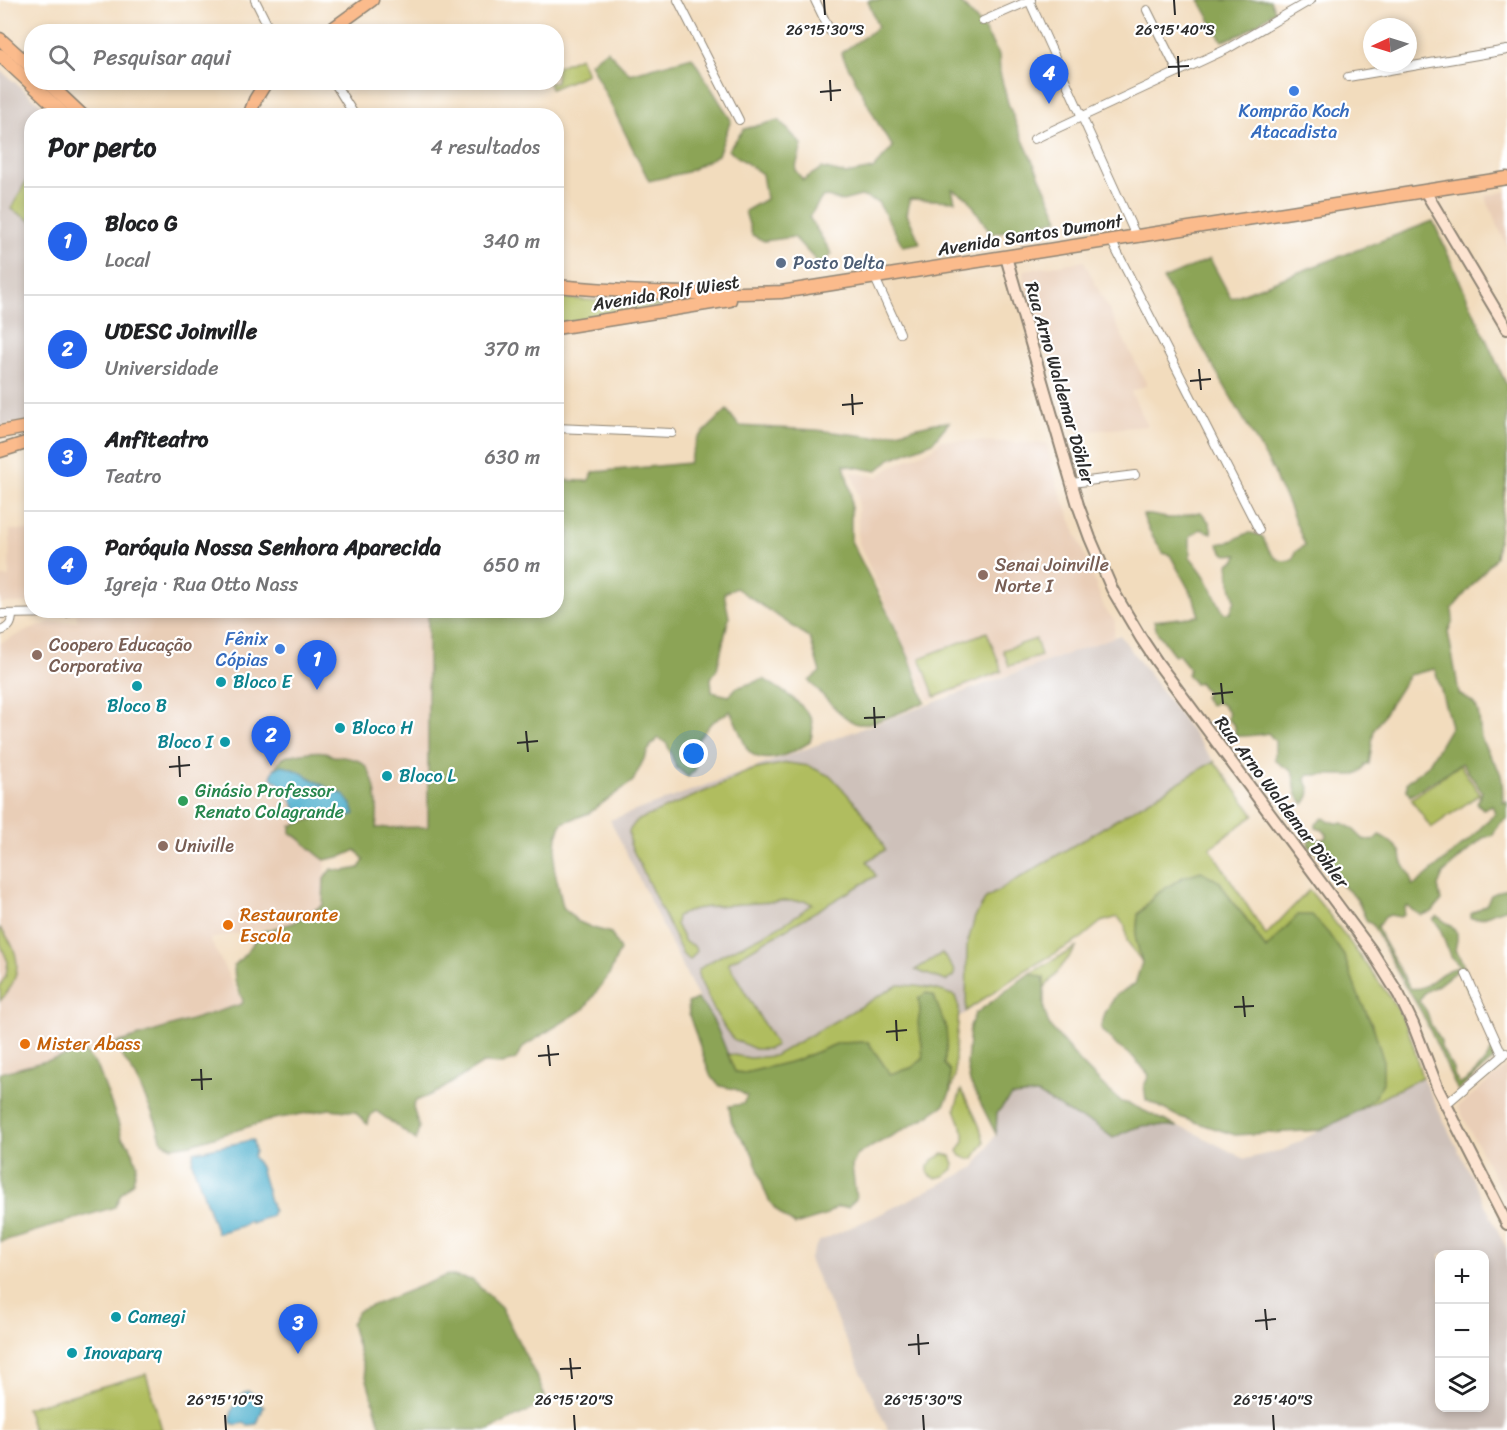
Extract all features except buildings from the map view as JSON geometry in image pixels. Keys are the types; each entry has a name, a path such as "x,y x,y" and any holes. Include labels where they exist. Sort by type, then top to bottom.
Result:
{"main road":[{"path":"336,24 356,5 372,0"},
{"path":"0,39 24,61"},
{"path":"0,55 24,77"},
{"path":"38,90 57,108"},
{"path":"55,90 75,108"},
{"path":"252,108 261,90"},
{"name":"Avenida Santos Dumont","path":"564,287 684,294 781,292 1507,178"},
{"path":"1425,190 1507,329"},
{"name":"Rua Arno Waldemar Döhler","path":"1006,257 1072,483 1097,558 1112,589 1157,662 1385,971 1405,1006 1445,1105 1507,1224"},
{"name":"Avenida Rolf Wiest","path":"564,327 781,292"},
{"path":"0,432 24,428"},
{"path":"0,451 24,444"}],"street":[{"path":"255,0 267,24"},
{"path":"678,0 739,120"},
{"path":"815,0 830,31"},
{"path":"983,21 1030,0 1136,236"},
{"path":"1034,139 1242,42 1308,1"},
{"path":"1147,10 1178,72"},
{"path":"1348,77 1507,50"},
{"path":"339,90 350,108"},
{"path":"1111,240 1259,530"},
{"path":"875,278 900,333"},
{"path":"564,428 672,433"},
{"path":"1072,483 1135,475"},
{"path":"0,614 24,614"},
{"path":"0,631 9,627 12,614"},
{"path":"1445,1105 1505,1054 1466,974"}],"shaded area":[{"path":"0,70 46,108 24,108 24,422 0,426"},
{"path":"1507,191 1507,247 1485,196"},
{"path":"1084,261 1147,385 1131,392 1148,426 1078,432 1023,276 1024,270"},
{"name":"Senai Joinville Norte I","path":"940,440 1047,443 1058,486 1105,609 1115,621 1114,639 929,701 858,541 858,496 852,472 877,477 893,466 934,448"},
{"path":"10,530 24,530 24,603 0,603 0,577 9,577"},
{"path":"77,618 428,618 428,828 328,829 323,905 293,923 210,939 243,1004 115,1044 0,1073 0,643 51,622 77,621"},
{"path":"1120,635 1251,811 773,1149 610,820"},
{"path":"1507,1066 1507,1201 1458,1107"},
{"path":"1422,1077 1507,1249 1507,1430 888,1430 809,1260 818,1242 975,1167 996,1134 997,1113 1011,1096 1038,1094 1076,1117 1093,1123 1128,1129 1147,1124 1178,1127 1191,1131 1245,1159 1283,1150"}],"green space":[{"path":"958,0 982,26 999,55 1000,73 1008,103 1059,219 991,234 968,198 952,189 955,201 910,199 907,214 920,243 903,246 878,202 861,196 842,201 823,196 809,217 832,254 820,265 794,237 764,241 752,235 745,211 766,199 762,174 728,150 744,129 779,120 802,145 795,170 803,180 822,168 846,174 873,169 893,147 841,53 878,27 868,1"},
{"path":"1199,0 1270,0 1275,11 1242,34 1222,41"},
{"path":"607,50 630,74 692,57 731,120 718,155 687,172 649,181 590,63"},
{"path":"580,57 587,74 564,84 564,64"},
{"path":"24,185 24,217 11,209"},
{"path":"1433,221 1507,386 1507,476 1496,557 1452,609 1453,620 1448,632 1459,694 1473,703 1478,712 1482,741 1501,774 1503,802 1507,801 1507,818 1499,824 1493,835 1483,838 1443,874 1438,886 1441,901 1432,912 1421,915 1408,906 1405,907 1404,914 1400,917 1390,915 1377,926 1410,988 1425,986 1443,973 1457,967 1456,971 1425,992 1419,1001 1426,1010 1431,1025 1441,1041 1441,1047 1460,1084 1470,1078 1493,1048 1488,1030 1479,1016 1459,965 1450,956 1439,926 1433,920 1437,916 1457,933 1455,950 1462,961 1498,1048 1493,1060 1458,1091 1422,1013 1372,924 1367,922 1357,899 1342,885 1327,861 1308,845 1309,839 1324,839 1327,835 1323,830 1316,828 1316,824 1323,818 1343,823 1363,839 1373,841 1379,835 1391,842 1401,853 1402,862 1410,874 1412,885 1470,839 1495,813 1492,805 1483,809 1477,803 1482,792 1462,763 1410,796 1407,790 1407,782 1428,765 1451,726 1435,669 1409,675 1374,730 1369,764 1365,764 1359,773 1353,775 1309,775 1305,779 1309,795 1304,804 1296,793 1292,771 1275,760 1275,741 1268,733 1235,736 1235,726 1227,718 1229,714 1227,710 1215,702 1212,705 1209,704 1204,697 1207,693 1199,682 1195,684 1187,674 1190,669 1178,654 1175,656 1157,632 1154,621 1199,616 1194,599 1170,555 1163,553 1143,515 1172,518 1201,512 1210,523 1212,533 1200,529 1190,537 1190,557 1206,578 1224,613 1230,613 1235,600 1228,564 1236,560 1238,554 1226,554 1218,544 1232,541 1248,533 1254,534 1263,537 1274,556 1283,561 1294,559 1295,552 1305,545 1274,472 1163,279 1210,259 1231,298"},
{"path":"564,298 668,305 564,324"},
{"path":"727,410 739,426 816,430 875,437 935,423 949,422 933,442 890,459 877,471 844,465 851,493 851,541 910,660 925,702 873,722 858,724 852,722 809,681 820,672 810,638 736,588 724,593 729,617 717,669 711,678 712,692 729,696 736,688 764,679 790,696 807,713 812,725 810,742 779,757 754,756 748,750 730,711 711,723 698,739 695,770 688,777 676,767 667,744 659,738 651,745 633,781 589,813 562,823 557,836 554,867 563,907 577,921 611,933 620,950 609,975 584,1009 524,1046 516,1059 503,1064 483,1063 439,1091 416,1101 413,1107 419,1127 416,1140 376,1111 371,1115 367,1124 355,1112 330,1109 274,1119 191,1144 173,1147 162,1142 156,1122 136,1077 114,1044 242,1004 235,980 234,966 261,932 293,923 323,905 324,879 331,869 344,871 359,868 364,860 356,850 325,860 291,833 291,826 305,821 348,817 342,794 281,765 274,769 278,763 286,757 316,752 358,760 366,767 374,783 377,803 376,828 428,827 428,618 564,618 564,537 570,533 564,530 564,480 588,481 594,472 689,463 697,439"},
{"path":"987,632 1002,671 935,697 920,658"},
{"path":"1036,639 1041,656 1009,666 1003,650"},
{"path":"1214,761 1254,815 1210,848 1266,935 1309,890 1396,1006 1411,1038 1422,1077 1357,1111 1374,1098 1374,1029 1358,995 1344,956 1328,933 1298,915 1266,949 1220,882 1183,877 1155,895 1138,914 1136,940 1142,962 1127,941 1125,926 1118,917 1101,922 1079,940 1026,970 966,1011 967,945 975,917 986,898"},
{"path":"788,763 809,766 832,777 857,805 878,835 885,850 867,861 876,876 728,963 776,1045 768,1049 755,1049 733,1039 726,1030 699,978 698,970 720,956 779,926 812,904 806,901 784,901 715,906 695,909 677,916 676,924 685,942 693,945 697,951 690,960 683,955 630,844 629,831 636,821 743,774"},
{"path":"1460,765 1480,794 1431,828 1411,799"},
{"path":"1201,871 1220,882 1266,949 1298,915 1312,915 1344,956 1358,995 1374,1029 1383,1059 1383,1083 1374,1098 1357,1111 1321,1130 1235,1135 1177,1116 1146,1100 1144,1086 1149,1075 1101,1028 1105,1013 1116,995 1135,984 1142,962 1136,940 1138,915 1155,895 1183,877"},
{"path":"1507,888 1507,909 1480,918 1471,918 1471,914 1486,905 1491,895"},
{"path":"0,928 13,946 17,964 13,983 0,1001 0,986 6,975 8,962 0,943"},
{"path":"1077,947 1043,990 1044,978 1030,973"},
{"path":"942,953 955,971 953,977 946,981 915,970"},
{"path":"1030,973 1044,978 1044,1009 1049,1025 1081,1063 1122,1102 1178,1127 1144,1126 1113,1138 1093,1123 1076,1117 1038,1094 1011,1096 997,1113 996,1134 970,1082 967,1065 970,1026 975,1014"},
{"path":"898,985 927,987 955,996 959,1008 955,1076 950,1093 950,1071 944,1064 947,1042 934,996 919,998 923,1059 911,1068 890,1074 868,1042 839,1043 794,1061 745,1073 735,1072 728,1054 750,1058 774,1056"},
{"path":"926,993 934,996 946,1028 944,1064 950,1071 950,1093 944,1105 858,1154 852,1166 856,1199 848,1207 837,1207 824,1216 795,1225 770,1202 753,1155 731,1120 729,1106 743,1104 747,1096 735,1089 720,1086 710,1075 689,1015 688,1003 697,999 710,1015 735,1072 745,1073 794,1061 839,1043 868,1042 890,1074 911,1068 923,1059 918,1023 919,998"},
{"path":"84,1051 98,1068 122,1138 130,1146 137,1164 133,1182 121,1194 115,1207 0,1242 0,1073"},
{"path":"961,1090 977,1121 984,1142 974,1158 968,1159 961,1156 958,1151 964,1141 964,1133 955,1109"},
{"path":"943,1154 951,1156 953,1169 944,1176 935,1178 928,1174 928,1166"},
{"path":"448,1275 472,1280 501,1307 547,1402 489,1430 380,1430 351,1324 358,1311"},
{"path":"146,1374 162,1430 33,1430 26,1408"}],"water":[{"path":"281,765 343,794 355,814 326,818 310,816 298,811 287,791 271,777 274,769"},
{"path":"253,1140 255,1152 253,1156 260,1167 273,1211 271,1216 217,1233 192,1162 194,1152"},
{"path":"248,1391 258,1396 261,1405 264,1406 257,1424 231,1423 231,1414 235,1405"}],"place":[{"name":"Komprão Koch Atacadista","path":"1294,91"},
{"name":"Paróquia Nossa Senhora Aparecida","path":"1049,104"},
{"name":"Posto Delta","path":"781,263"},
{"name":"Senai Joinville Norte I","path":"983,575"},
{"name":"Fênix Cópias","path":"280,649"},
{"name":"Coopero Educação Corporativa","path":"37,655"},
{"name":"Bloco E","path":"221,682"},
{"name":"Bloco B","path":"137,686"},
{"name":"Bloco G","path":"317,690"},
{"name":"Bloco H","path":"340,728"},
{"name":"Bloco I","path":"225,742"},
{"name":"UDESC Joinville","path":"271,766"},
{"name":"Bloco L","path":"387,776"},
{"name":"Ginásio Professor Renato Colagrande","path":"183,801"},
{"name":"Univille","path":"163,846"},
{"name":"Restaurante Escola","path":"228,925"},
{"name":"Mister Abass","path":"25,1044"},
{"name":"Camegi","path":"116,1317"},
{"name":"Inovaparq","path":"72,1353"},
{"name":"Anfiteatro","path":"298,1354"}]}
